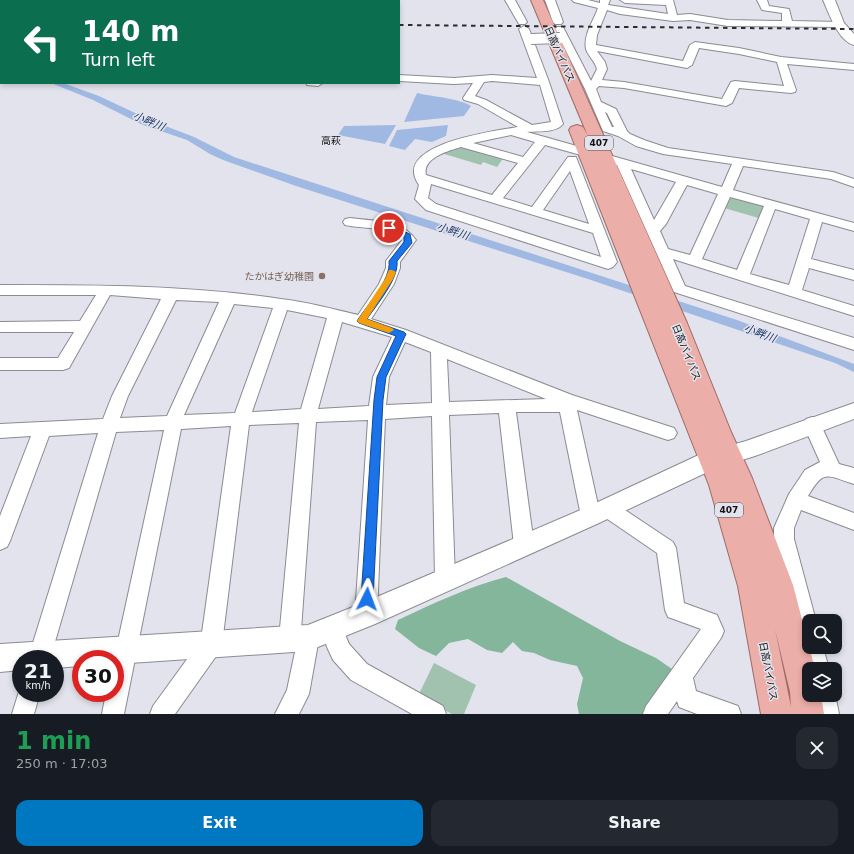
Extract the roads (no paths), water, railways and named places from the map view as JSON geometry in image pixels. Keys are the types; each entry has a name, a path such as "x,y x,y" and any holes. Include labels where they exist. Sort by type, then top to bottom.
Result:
{"highway":[{"name":"407","path":"521,0 542,29"},
{"name":"日高バイパス","path":"526,0 542,29 605,158 676,323 721,458 722,485 752,586 777,714"},
{"name":"日高バイパス","path":"537,0 542,29 586,152 612,212 637,279 652,315 721,458 779,585 805,692 808,714"},
{"name":"407","path":"541,0 542,29"}],"street":[{"path":"510,0 542,29 593,86 597,104 612,111 622,133 640,143 667,151 833,176 854,183"},
{"path":"536,212 572,160 610,262 608,264 431,207 421,200 425,185 421,181 419,168 422,162 440,149 513,131 557,124 544,82 542,29 550,0"},
{"path":"577,0 605,4 673,18 690,17 728,23 839,24"},
{"path":"625,0 670,2 673,18"},
{"path":"762,0 765,8 786,10 787,23"},
{"path":"829,0 839,24 852,37"},
{"path":"586,41 605,4"},
{"path":"542,29 687,65 695,45 739,50 781,60 854,67"},
{"path":"586,41 602,65 602,69 593,86"},
{"path":"593,86 624,85 726,103 735,84 791,90 781,60"},
{"path":"400,78 480,80 492,78 544,82"},
{"path":"480,80 468,98 482,102 528,128"},
{"path":"513,131 542,141 854,227"},
{"path":"495,199 542,141"},
{"path":"461,143 525,162"},
{"path":"694,261 739,162"},
{"path":"622,163 654,230 679,288 854,344"},
{"path":"420,177 599,231"},
{"path":"654,230 659,224 682,180"},
{"path":"742,276 771,204"},
{"path":"794,292 817,217"},
{"path":"350,222 389,228 408,236 409,240 393,261 394,268 389,279 362,321"},
{"path":"663,252 854,310"},
{"path":"804,262 854,275"},
{"path":"0,290 106,290 229,298 282,304 336,315 362,321 401,334 567,403 668,433"},
{"path":"0,364 62,364 106,290"},
{"path":"42,650 109,425 120,396 171,294"},
{"path":"113,714 176,412 229,298"},
{"path":"161,714 211,644 241,419 282,304"},
{"path":"286,714 298,694 310,635 308,415 336,315"},
{"path":"0,326 85,326"},
{"path":"366,615 377,412 381,377 401,334"},
{"path":"439,349 445,579"},
{"path":"0,431 567,403"},
{"path":"567,403 599,512 666,548 675,610 710,622 713,631 654,714"},
{"path":"506,406 524,545"},
{"path":"64,655 310,635 366,615 721,458 812,424 854,411"},
{"path":"812,424 832,468"},
{"path":"0,541 42,430"},
{"path":"804,614 784,540 784,528 796,500 811,475 820,469 832,468 854,476"},
{"path":"796,500 854,522"},
{"path":"310,635 335,640 341,652 360,672 435,714"},
{"path":"0,658 12,658"},
{"path":"681,676 688,706 730,714"},
{"path":"23,714 26,702"},
{"path":"825,702 828,714"}],"water":[{"name":"小畔川","path":"53,84 66,84 99,96 150,120 194,137 234,157 737,320 854,364 854,372 835,363 588,279 296,186 223,160 187,140 143,125 93,100"},
{"path":"417,93 453,99 471,106 464,116 404,122"},
{"path":"396,125 385,144 338,135 344,126"},
{"path":"448,125 446,136 432,142 415,139 405,150 389,146 397,130"}],"railway":[{"path":"400,25 854,29"}],"place":[{"name":"たかはぎ幼稚園","path":"322,276"}],"district":[{"name":"高萩","path":"331,140"}]}
